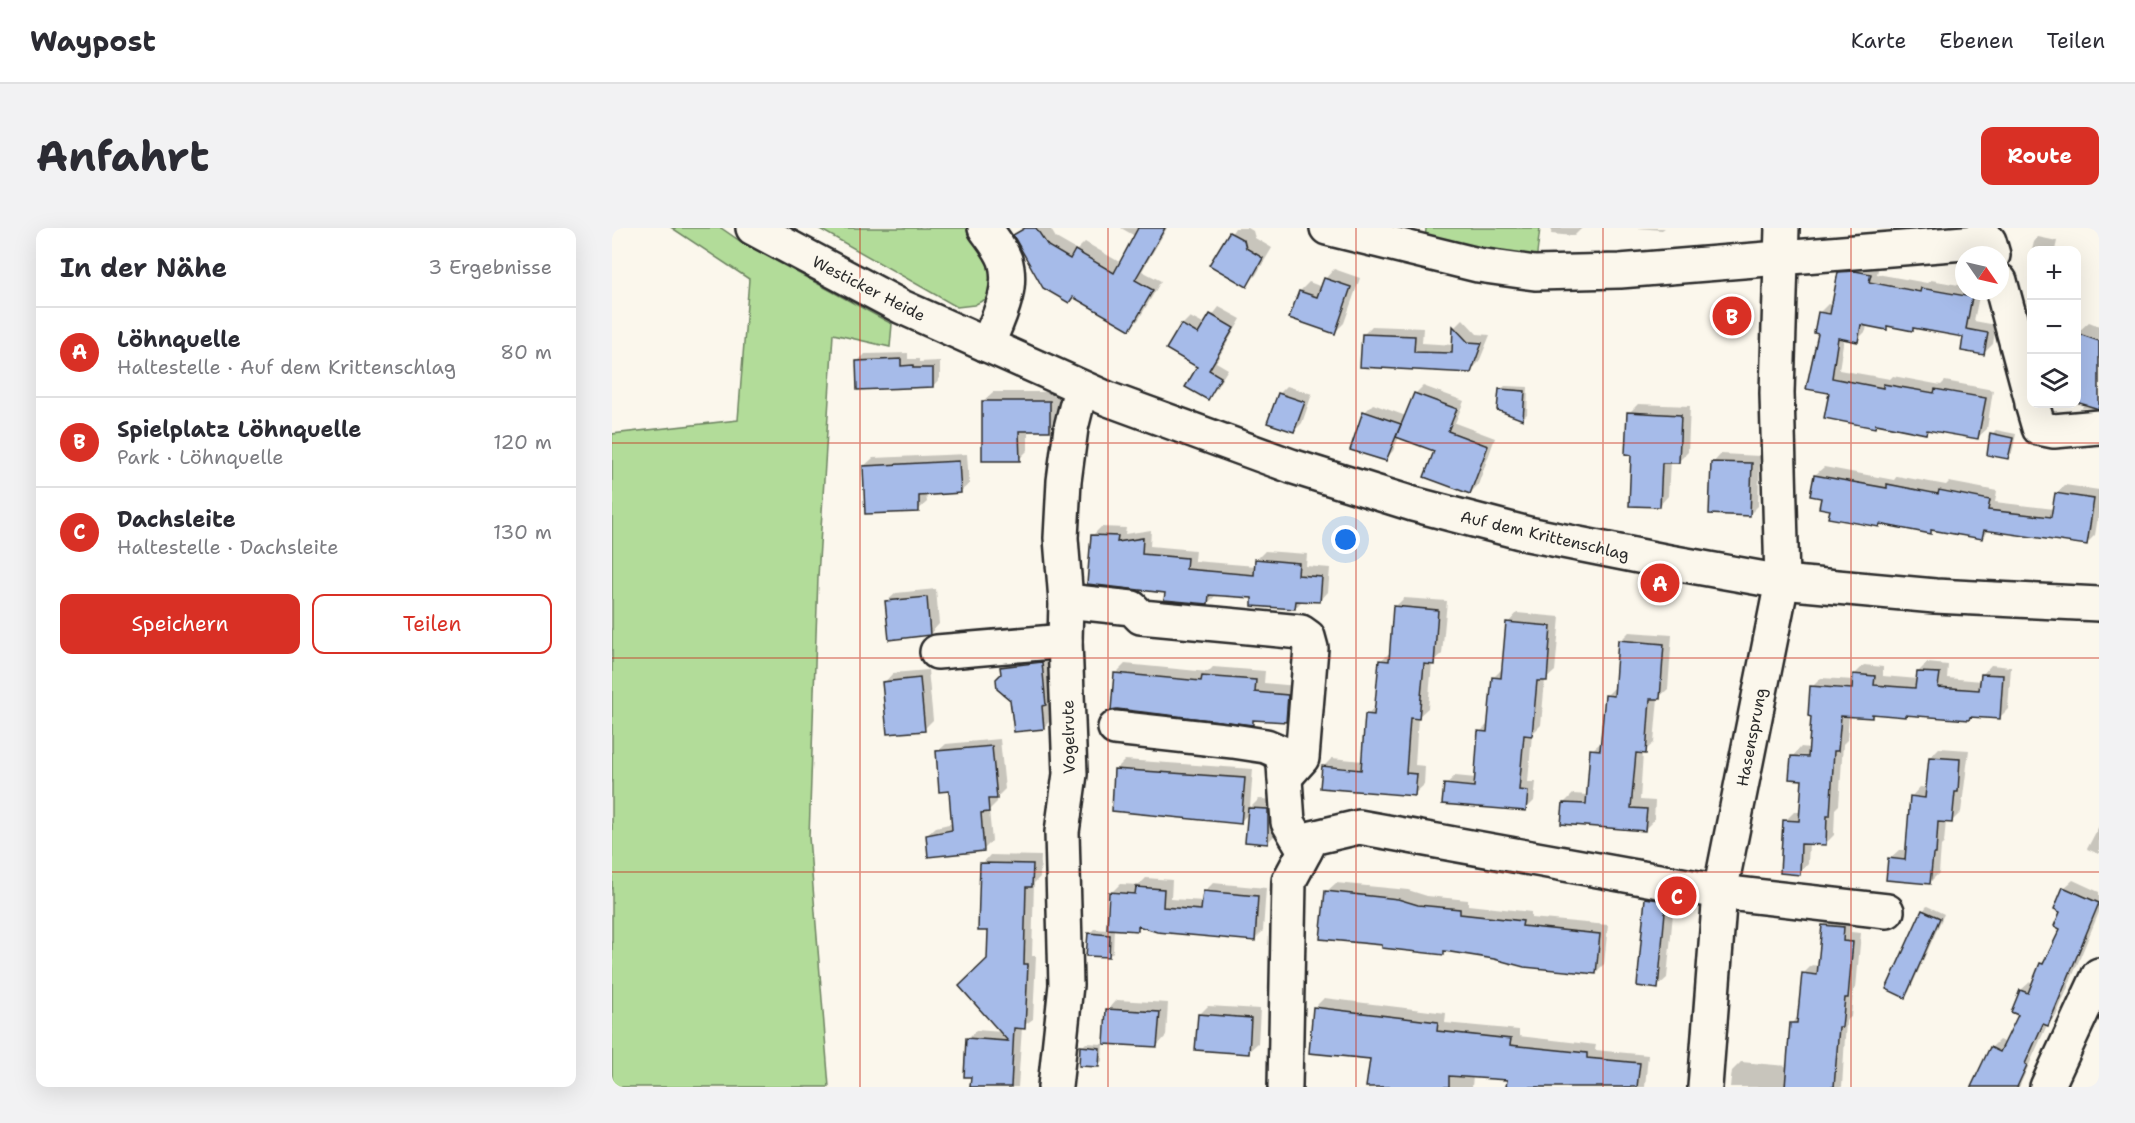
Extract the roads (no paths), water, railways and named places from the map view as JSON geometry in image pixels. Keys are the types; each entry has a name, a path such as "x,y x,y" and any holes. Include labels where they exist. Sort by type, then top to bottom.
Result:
{"street":[{"name":"Westicker Heide","path":"753,228 902,307 1081,387"},
{"path":"985,228 1004,258 1009,276 1007,292 987,345"},
{"path":"1327,228 1478,265 1534,273 1620,271 1782,243 1992,241"},
{"name":"Hasensprung","path":"1705,1087 1720,892 1782,582 1777,393 1782,243"},
{"path":"2005,300 2034,411 2054,431 2099,427"},
{"name":"Auf dem Krittenschlag","path":"1081,387 1187,430 1280,462 1413,504 1528,534 1782,582 1924,596 2099,604"},
{"name":"Vogelrute","path":"1055,1087 1066,985 1062,832 1070,774 1065,641 1066,601 1061,538 1064,482 1071,428 1081,387"},
{"path":"1066,601 1132,608 1142,617 1163,621 1301,632 1308,637 1311,648 1302,758 1285,777"},
{"path":"937,652 1065,641"},
{"path":"1115,729 1266,746 1280,752 1284,765 1287,822 1305,851"},
{"path":"1285,1087 1289,881 1312,838 1359,827 1720,892 1887,911"},
{"path":"2047,1087 2099,975"}],"place":[{"name":"Spielplatz Löhnquelle","path":"1732,316"},
{"name":"Löhnquelle","path":"1660,583"},
{"name":"Dachsleite","path":"1677,896"}]}
